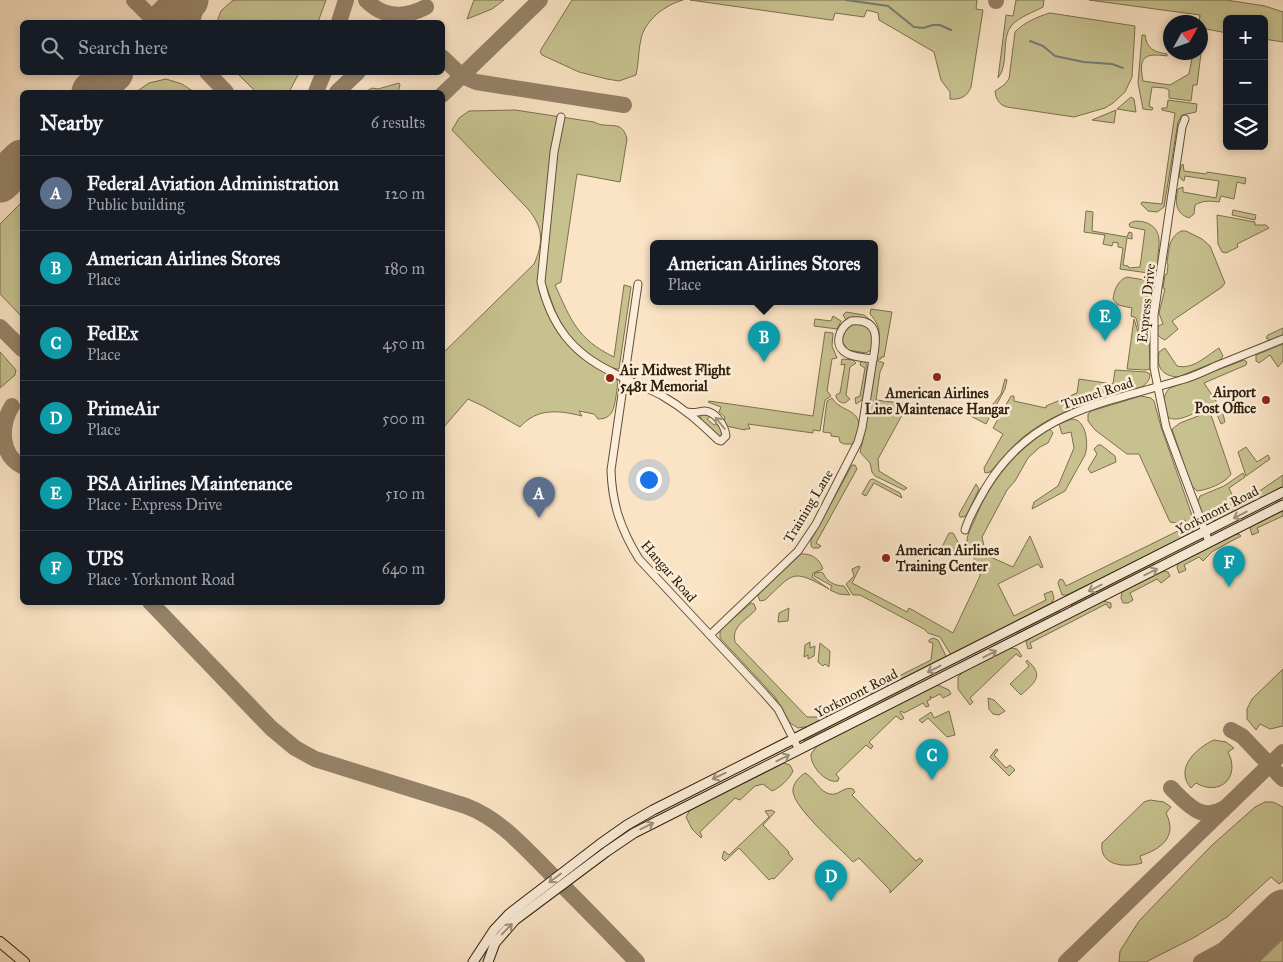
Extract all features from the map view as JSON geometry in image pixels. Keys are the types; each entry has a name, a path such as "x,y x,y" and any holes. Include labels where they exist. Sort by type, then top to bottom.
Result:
{"main road":[{"path":"0,942 24,962"}],"street":[{"path":"561,117 554,152 541,282 544,296 556,323 570,344 588,358 660,395 688,412 718,440 720,441 726,436 723,424 712,414 688,412"},
{"name":"Express Drive","path":"1186,119 1182,127 1176,160 1154,315 1153,350 1157,387 1166,427 1209,542"},
{"name":"Hangar Road","path":"638,284 611,470 612,488 619,521 626,538 639,559 778,709 800,750"},
{"name":"Training Lane","path":"710,635 793,556 808,537 858,442 877,339 873,328 863,322 857,320 845,325 839,335 839,342 846,353 873,359"},
{"name":"Tunnel Road","path":"965,530 979,500 998,470 1032,435 1071,413 1183,380 1283,339"},
{"name":"Yorkmont Road","path":"473,962 494,930 509,914 627,825 665,803 1062,605 1283,492"},
{"path":"1260,504 1265,514"},
{"name":"Yorkmont Road","path":"488,962 495,943 516,920 627,838 1283,505"},
{"path":"1164,553 1169,563"},
{"path":"1062,605 1067,615"},
{"path":"1010,631 1016,641"},
{"path":"951,660 956,671"}],"shaded area":[{"path":"233,0 326,0 319,20 218,20 221,11"},
{"path":"474,0 504,0 492,9 467,19"},
{"path":"572,0 683,0 669,6 651,20 641,39 636,75 619,81 579,72 542,55 540,52"},
{"path":"690,0 977,0 976,9 983,10 971,87 963,97 950,99 950,92 941,80 934,52 879,20 878,13 867,10 864,17 835,13 833,20 831,20"},
{"path":"1016,0 1044,0 1043,7 1019,20 1008,30 1004,66 998,78 1006,15 1013,16"},
{"path":"1089,0 1226,0 1265,6 1283,12 1283,42 1268,40 1268,15 1223,15 1223,32 1208,29 1208,15"},
{"path":"1050,13 1135,26 1132,77 1125,92 1113,103 1105,108 1074,117 1007,107 998,101 995,91 1009,79 1015,32 1031,20"},
{"path":"1142,35 1145,35 1149,47 1163,53 1163,56 1153,55 1145,58 1142,66 1143,81 1170,85 1189,74 1192,60 1200,60 1197,85 1193,85 1191,101 1169,98 1169,90 1152,87 1149,106 1153,108 1152,110 1143,109 1138,83"},
{"path":"239,75 298,75 290,90 254,90"},
{"path":"166,79 182,84 191,90 139,90 149,83"},
{"path":"399,83 400,85 399,90 368,90 372,88 378,89"},
{"path":"1131,97 1134,99 1136,112 1117,109"},
{"path":"1168,100 1197,104 1196,112 1182,115 1178,122 1164,207 1157,212 1148,211 1141,204 1142,202 1162,204 1175,113 1162,110 1162,108 1167,108"},
{"path":"515,110 614,126 622,129 625,133 627,139 620,182 577,174 561,282 555,285 571,318 583,336 614,357 624,285 631,287 619,369 606,365 578,345 565,329 555,311 547,288 539,291 550,318 566,343 581,356 617,379 612,412 603,419 598,419 594,414 579,411 582,416 548,412 533,416 520,427 468,399 445,426 445,351 534,264 540,242 537,222 528,209 452,130 459,118 469,111"},
{"path":"1116,110 1114,123 1092,120"},
{"path":"1183,164 1184,171 1206,174 1207,172 1246,178 1245,184 1237,182 1234,199 1221,196 1219,202 1198,203 1195,205 1194,214 1189,218 1184,216 1177,207 1178,189 1183,187 1183,192 1216,198 1219,181 1185,176 1184,181 1179,176"},
{"path":"20,204 20,315 0,294 0,224"},
{"path":"1233,210 1256,215 1255,220 1232,215"},
{"path":"1086,211 1093,212 1092,231 1127,237 1129,232 1132,233 1132,239 1127,238 1123,265 1129,268 1140,267 1145,230 1130,227 1129,224 1134,221 1140,221 1154,227 1159,239 1158,262 1155,270 1148,273 1120,269 1123,248 1118,247 1118,243 1113,242 1112,246 1103,244 1105,235 1084,232"},
{"path":"1217,215 1255,222 1255,225 1266,225 1269,228 1237,244 1238,247 1226,253 1222,252 1218,244"},
{"path":"1181,231 1186,231 1202,239 1210,246 1225,283 1222,287 1172,321 1178,329 1165,340 1157,334 1158,326 1163,324 1159,313 1165,289 1163,288 1165,275 1167,274 1171,241"},
{"path":"1127,277 1150,281 1153,286 1148,332 1140,334 1136,318 1131,316 1132,308 1118,305 1113,299 1117,286 1121,280"},
{"path":"871,309 892,312 884,357 881,357 881,359 876,359 879,330 870,314"},
{"path":"846,312 864,315 873,322 854,317 846,320 843,315"},
{"path":"833,316 841,321 837,329 814,326 815,319 831,321"},
{"path":"1134,319 1139,335 1149,338 1150,369 1127,369"},
{"path":"860,323 866,326 873,335 873,349 866,353 848,350 842,341 844,331 851,325"},
{"path":"1283,328 1283,335 1270,340 1266,338 1268,335"},
{"path":"825,332 833,333 832,346 837,358 832,359 827,391 831,396 825,400 820,431 813,430 813,433 748,424 750,429 745,430 726,426 725,417 719,412 721,407 709,401 813,416"},
{"path":"1283,344 1283,361 1278,367 1270,355 1259,363 1256,361 1256,355"},
{"path":"1165,348 1177,366 1183,367 1194,364 1219,348 1223,356 1220,360 1178,377 1164,373 1159,366 1159,352"},
{"path":"0,352 16,370 15,375 0,388"},
{"path":"842,359 853,360 856,363 850,367 846,395 850,399 845,403 839,401 836,395 840,393 845,364 841,365"},
{"path":"863,360 867,365 867,369 863,397 856,404 855,398 860,396 865,368 860,365"},
{"path":"876,360 884,363 880,372 876,400 908,404 878,459 879,471 907,488 904,490 875,476 870,463 860,452"},
{"path":"1244,360 1247,362 1246,365 1204,383 1222,410 1225,422 1221,424 1216,412 1211,407 1179,419 1169,418 1165,411 1164,399 1170,388"},
{"path":"1115,370 1146,372 1150,376 1142,387 1079,406 1050,419 1022,438 990,472 985,473 984,468 1003,434 993,428 1011,396 1014,396 1014,401 1046,408 1046,406 1077,393 1079,379 1113,384"},
{"path":"1005,379 1007,380 1005,389 986,424 957,409 986,413 1001,394"},
{"path":"1141,396 1151,398 1154,401 1161,427 1194,521 1194,530 1188,536 1067,595 1062,595 1058,583 1060,579 1063,580 1066,586 1188,526 1185,520 1176,523 1170,522 1139,454 1127,454 1095,430 1088,421 1088,414 1091,411"},
{"path":"832,398 857,418 859,423 858,432 852,444 844,444 840,442 839,437 823,432 827,401"},
{"path":"702,413 709,415 710,417 707,419 714,425 719,424 722,436 718,437 701,419"},
{"path":"1206,413 1211,415 1231,474 1216,486 1197,491 1191,485 1172,429 1180,423"},
{"path":"1072,419 1077,420 1083,427 1087,445 1085,455 1065,491 1032,509 1034,502 1058,486 1074,448 1071,432 1062,434 1059,424"},
{"path":"1050,429 1053,433 1048,443 1040,447 1028,458 1015,481 1007,490 982,537 986,555 1013,567 1030,536 1043,567 1041,568 1038,564 998,584 1014,616 1046,600 1044,594 1052,591 1054,598 1052,603 951,655 940,637 928,633 924,629 860,595 853,595 846,584 854,576 852,569 859,566 852,583 907,612 909,608 953,633 980,576 979,567 967,546 967,541 981,506 1005,468 1026,447"},
{"path":"1101,445 1115,456 1116,462 1091,473 1088,469 1097,454 1094,449"},
{"path":"1246,447 1257,462 1268,455 1270,459 1246,476 1238,452"},
{"path":"852,465 855,465 857,469 816,543 821,546 813,548 811,540"},
{"path":"1243,473 1245,477 1229,488 1237,505 1252,497 1254,503 1218,521 1207,518 1199,506 1200,496 1224,486"},
{"path":"1283,475 1283,488 1264,498 1260,497 1258,492"},
{"path":"873,479 900,493 902,498 874,483 866,496 862,494 870,480"},
{"path":"976,484 979,489 967,514 964,517 960,517 959,514"},
{"path":"1283,510 1283,516 1257,528 1259,532 1252,535 1251,526"},
{"path":"949,533 953,533 958,542 957,550 947,554 942,547"},
{"path":"1239,534 1241,536 1213,551 1203,561 1199,557 1184,565 1186,570 1179,573 1177,567 1179,562"},
{"path":"801,554 812,556 820,562 823,569 813,573 812,577 829,589 807,578 794,576 788,579 765,600 760,601 759,594"},
{"path":"1151,563 1156,565 1073,607 1071,605"},
{"path":"1163,571 1168,572 1170,576 1161,583 1157,579 1130,593 1133,600 1123,603 1121,598 1122,592"},
{"path":"821,572 832,583 844,586 850,595 839,594 830,590 832,586 814,576 815,573"},
{"path":"1103,601 1111,603 1111,608 1106,604 1030,643 1032,648 1028,649 1026,642 1032,637"},
{"path":"751,603 754,604 756,609 735,631 735,642 807,717 817,717 931,660 933,643 929,642 929,640 933,638 938,640 946,656 944,659 811,726 798,728 790,723 775,697 720,638 722,628"},
{"path":"789,608 788,621 778,622 779,613"},
{"path":"1057,611 1060,614 1017,633 1018,630"},
{"path":"810,642 810,648 815,646 814,656 808,659 808,655 804,657 805,645"},
{"path":"820,643 830,651 829,667 825,664 823,666 818,662"},
{"path":"1011,648 1017,649 1022,656 1020,657 1016,654 970,698 973,702 970,705 958,689 958,677 964,671"},
{"path":"1027,660 1036,670 1037,675 1034,682 1021,695 1010,684 1029,666 1026,662"},
{"path":"1283,669 1283,726 1270,729 1260,724 1256,730 1247,719 1247,709 1252,699"},
{"path":"912,684 915,688 803,741 807,737"},
{"path":"938,685 949,690 951,694 943,698 940,694 932,698 930,696 931,699 927,701 929,706 926,707 923,703 904,713 901,711 904,718 901,720 896,716 869,742 873,746 871,749 866,745 836,774 839,778 838,781 829,780 816,769 811,759 811,754 817,746"},
{"path":"988,698 994,700 1005,711 999,715 993,714 989,709"},
{"path":"949,711 955,735 947,737 928,718 922,723 919,720 931,712 934,718"},
{"path":"1214,740 1226,742 1234,748 1228,752 1232,769 1230,776 1220,786 1213,788 1205,787 1196,783 1191,788 1186,781 1185,774 1189,760 1200,748"},
{"path":"996,749 998,750 994,755 1006,768 1010,765 1015,770 1009,776 990,757"},
{"path":"784,763 790,765 793,771 778,788 772,791 763,784 755,786 740,800 735,798 700,832 701,838 692,829 686,817 690,810"},
{"path":"805,773 826,793 836,794 846,789 853,789 855,792 852,795 916,861 920,858 923,861 890,893 890,890 859,858 853,862 801,808 793,789 796,781"},
{"path":"1150,800 1164,802 1171,807 1166,813 1170,829 1165,841 1155,850 1140,856 1142,863 1121,865 1109,861 1102,851 1102,843 1144,802"},
{"path":"1265,802 1273,802 1283,807 1283,881 1279,884 1271,877 1227,917 1195,937 1146,962 1119,962 1120,951 1139,921 1211,846 1255,807"},
{"path":"771,810 775,812 763,825 789,852 793,859 774,879 769,880 739,848 725,861 722,858 724,851 729,855 769,817 765,811"},
{"path":"1283,939 1283,962 1259,962"}],"waterway":[{"path":"846,0 888,6 914,27 923,28 940,25 951,30"},
{"path":"1030,41 1043,46 1055,56 1084,62 1112,64 1123,68"}],"taxiway":[{"path":"134,0 154,20"},
{"path":"193,20 198,0"},
{"path":"340,20 346,0"},
{"path":"366,0 380,10 394,14 410,13 426,7"},
{"path":"445,92 540,0"},
{"path":"445,60 462,76 476,82 624,105"},
{"path":"210,75 224,90"},
{"path":"317,90 323,75"},
{"path":"339,90 355,75"},
{"path":"0,327 20,347"},
{"path":"12,406 5,422 4,439 9,455 20,465"},
{"path":"153,605 271,728 295,748 315,759 466,806 490,818 520,843 637,962"},
{"path":"1231,730 1242,736 1283,779"},
{"path":"1066,962 1283,752"},
{"path":"1171,788 1188,805 1201,812 1208,813 1223,809"},
{"path":"1201,962 1225,949 1281,912"}],"runway":[{"path":"167,20 188,0"},
{"path":"94,90 110,75"},
{"path":"0,182 20,162"},
{"path":"1229,962 1283,910"}],"place":[{"name":"PSA Airlines Maintenance","path":"1105,341"},
{"name":"American Airlines Stores","path":"764,362"},
{"name":"American Airlines Line Maintenace Hangar","path":"937,377"},
{"name":"Air Midwest Flight 5481 Memorial","path":"610,378"},
{"name":"Airport Post Office","path":"1266,400"},
{"name":"Federal Aviation Administration","path":"539,518"},
{"name":"American Airlines Training Center","path":"886,558"},
{"name":"UPS","path":"1229,587"},
{"name":"FedEx","path":"932,780"},
{"name":"PrimeAir","path":"831,901"}]}
